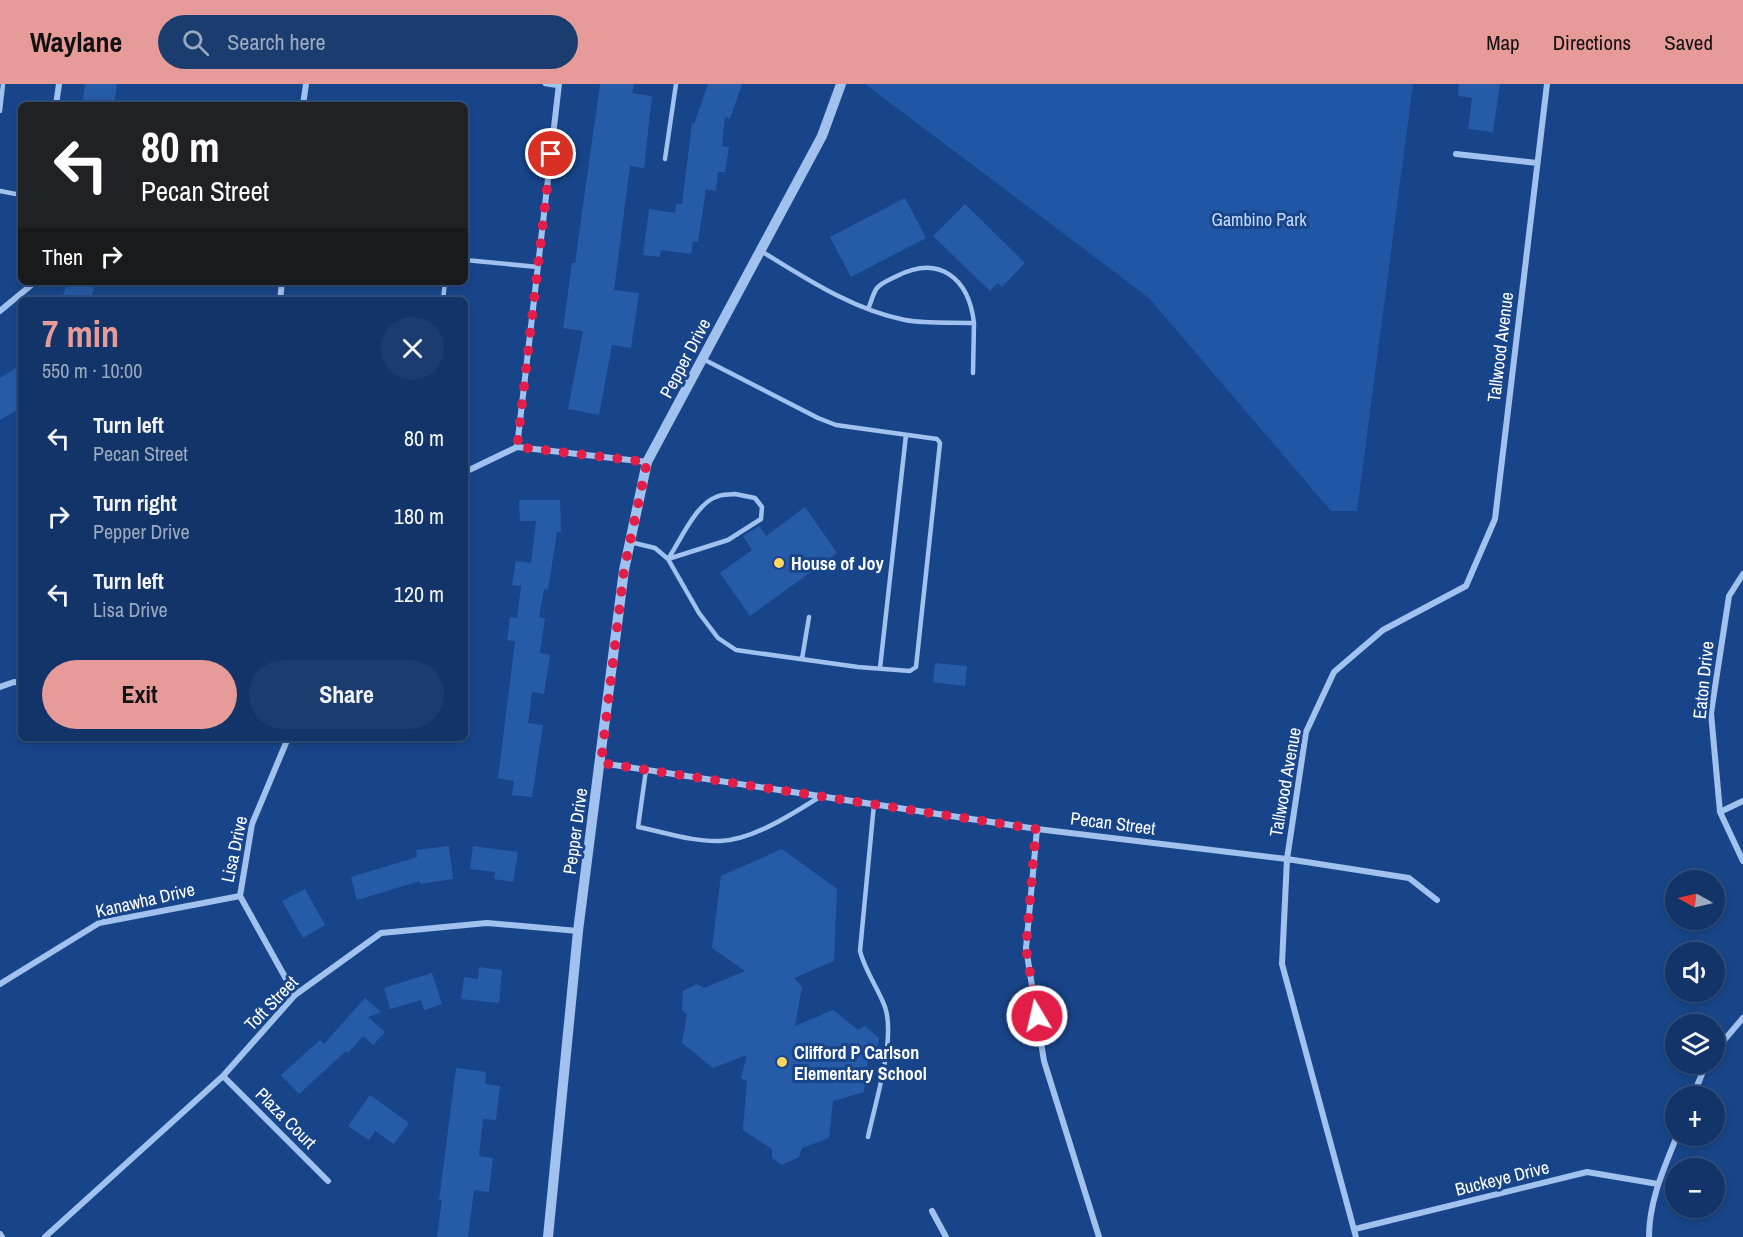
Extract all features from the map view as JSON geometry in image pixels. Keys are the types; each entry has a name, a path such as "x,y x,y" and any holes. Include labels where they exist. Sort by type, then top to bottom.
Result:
{"street":[{"path":"56,102 59,84"},
{"path":"303,102 306,84"},
{"name":"Pepper Drive","path":"548,1237 578,931 624,570 647,462 822,136 842,84"},
{"name":"Tallwood Avenue","path":"1356,1237 1281,964 1287,859 1306,732 1334,672 1383,630 1466,586 1495,519 1547,84"},
{"path":"517,447 559,85"},
{"path":"1456,154 1537,164"},
{"path":"0,311 31,285"},
{"path":"468,471 517,447 647,462"},
{"name":"Eaton Drive","path":"1743,574 1729,596 1711,713 1720,812 1743,861"},
{"path":"0,687 18,683"},
{"name":"Lisa Drive","path":"287,741 252,824 240,896 295,995"},
{"name":"Pecan Street","path":"601,763 1036,829 1287,859 1409,878 1437,900"},
{"path":"1720,812 1743,801"},
{"path":"1036,829 1026,948 1044,1061 1099,1237"},
{"name":"Kanawha Drive","path":"0,984 99,923 240,896"},
{"name":"Toft Street","path":"45,1237 223,1076 295,995 381,933 487,923 578,931"},
{"path":"1725,1039 1743,1018"},
{"name":"Plaza Court","path":"223,1076 328,1181"},
{"path":"1649,1237 1649,1226 1658,1184 1673,1146"},
{"name":"Buckeye Drive","path":"1355,1229 1587,1172 1658,1184"},
{"path":"932,1211 946,1237"},
{"path":"54,1230 61,1237"}],"lane":[{"path":"0,111 3,84"},
{"path":"545,84 559,85"},
{"path":"665,159 676,84"},
{"path":"0,191 18,194"},
{"path":"761,251 808,279 868,309 909,321 974,323"},
{"path":"468,260 538,267"},
{"path":"868,309 878,287 920,267 935,267 960,282 968,295 974,323 973,373"},
{"path":"630,542 655,548 668,559 699,613 726,644 736,650 910,671 916,667 941,448 937,439 836,425 703,359"},
{"path":"880,668 906,435"},
{"path":"735,494 754,498 762,507 761,519 729,540 668,559 707,501 718,496 735,494"},
{"path":"802,659 809,617"},
{"path":"646,770 638,827 709,840 726,841 744,836 788,817 821,796"},
{"path":"868,1137 888,1031 885,1008 860,951 874,804"}],"green space":[{"name":"Gambino Park","path":"865,84 1413,84 1357,511 1331,511 1149,298"}],"building":[{"path":"85,84 117,84 114,102 82,102"},
{"path":"600,84 634,84 632,93 652,96 644,168 630,166 614,290 639,293 631,348 612,345 599,415 568,409 583,331 563,328 572,263 575,263"},
{"path":"708,84 742,84 730,119 725,117 722,146 729,147 725,172 718,172 716,191 706,189 698,242 693,241 691,254 661,250 660,257 643,255 649,209 675,213 676,204 682,204 692,123 694,124"},
{"path":"1459,84 1500,84 1493,132 1468,129 1472,98 1458,96"},
{"path":"905,198 926,238 851,277 830,237"},
{"path":"965,204 1025,263 1002,287 998,283 990,291 933,236"},
{"path":"67,285 95,285 91,297 62,297"},
{"path":"18,367 18,410 0,420 0,378"},
{"path":"519,500 560,500 561,532 557,532 548,590 544,589 539,617 545,618 540,653 550,655 544,694 532,692 528,723 543,725 532,797 512,795 514,781 498,778 515,641 507,640 510,617 517,618 521,586 512,585 516,561 531,563 536,521 520,521"},
{"name":"House of Joy","path":"805,507 837,553 750,616 720,573 752,550 743,536 759,526 766,536"},
{"path":"935,663 967,666 965,686 933,682"},
{"path":"449,846 453,879 420,884 420,881 357,900 351,877 417,857 416,850"},
{"path":"473,846 518,852 513,882 494,879 495,872 470,869"},
{"path":"782,849 837,889 834,961 794,978 802,987 795,1026 833,1010 858,1030 865,1026 879,1038 877,1052 869,1054 864,1092 833,1101 829,1138 802,1148 799,1157 782,1165 772,1158 772,1149 743,1130 747,1081 741,1078 747,1055 713,1068 682,1043 687,1014 682,1010 683,991 697,984 704,988 745,971 712,948 721,876"},
{"path":"305,889 325,925 303,938 282,901"},
{"path":"479,967 502,970 499,1003 461,999 464,977 478,979"},
{"path":"432,973 442,1004 424,1010 421,1000 390,1009 384,988"},
{"path":"365,998 381,1012 368,1017 385,1032 373,1045 363,1036 348,1053 346,1051 299,1094 281,1075 320,1040 324,1044"},
{"path":"456,1068 486,1072 485,1084 500,1086 496,1120 483,1119 479,1156 493,1158 489,1192 474,1190 468,1237 437,1237 442,1200 439,1200"},
{"path":"370,1095 409,1123 394,1144 375,1131 369,1140 348,1126"}],"place":[{"name":"House of Joy","path":"779,563"},
{"name":"Clifford P Carlson Elementary School","path":"782,1062"}],"route":[{"path":"551,154 517,447 647,462 624,570 601,763 1036,829 1026,948 1037,1016"}]}
